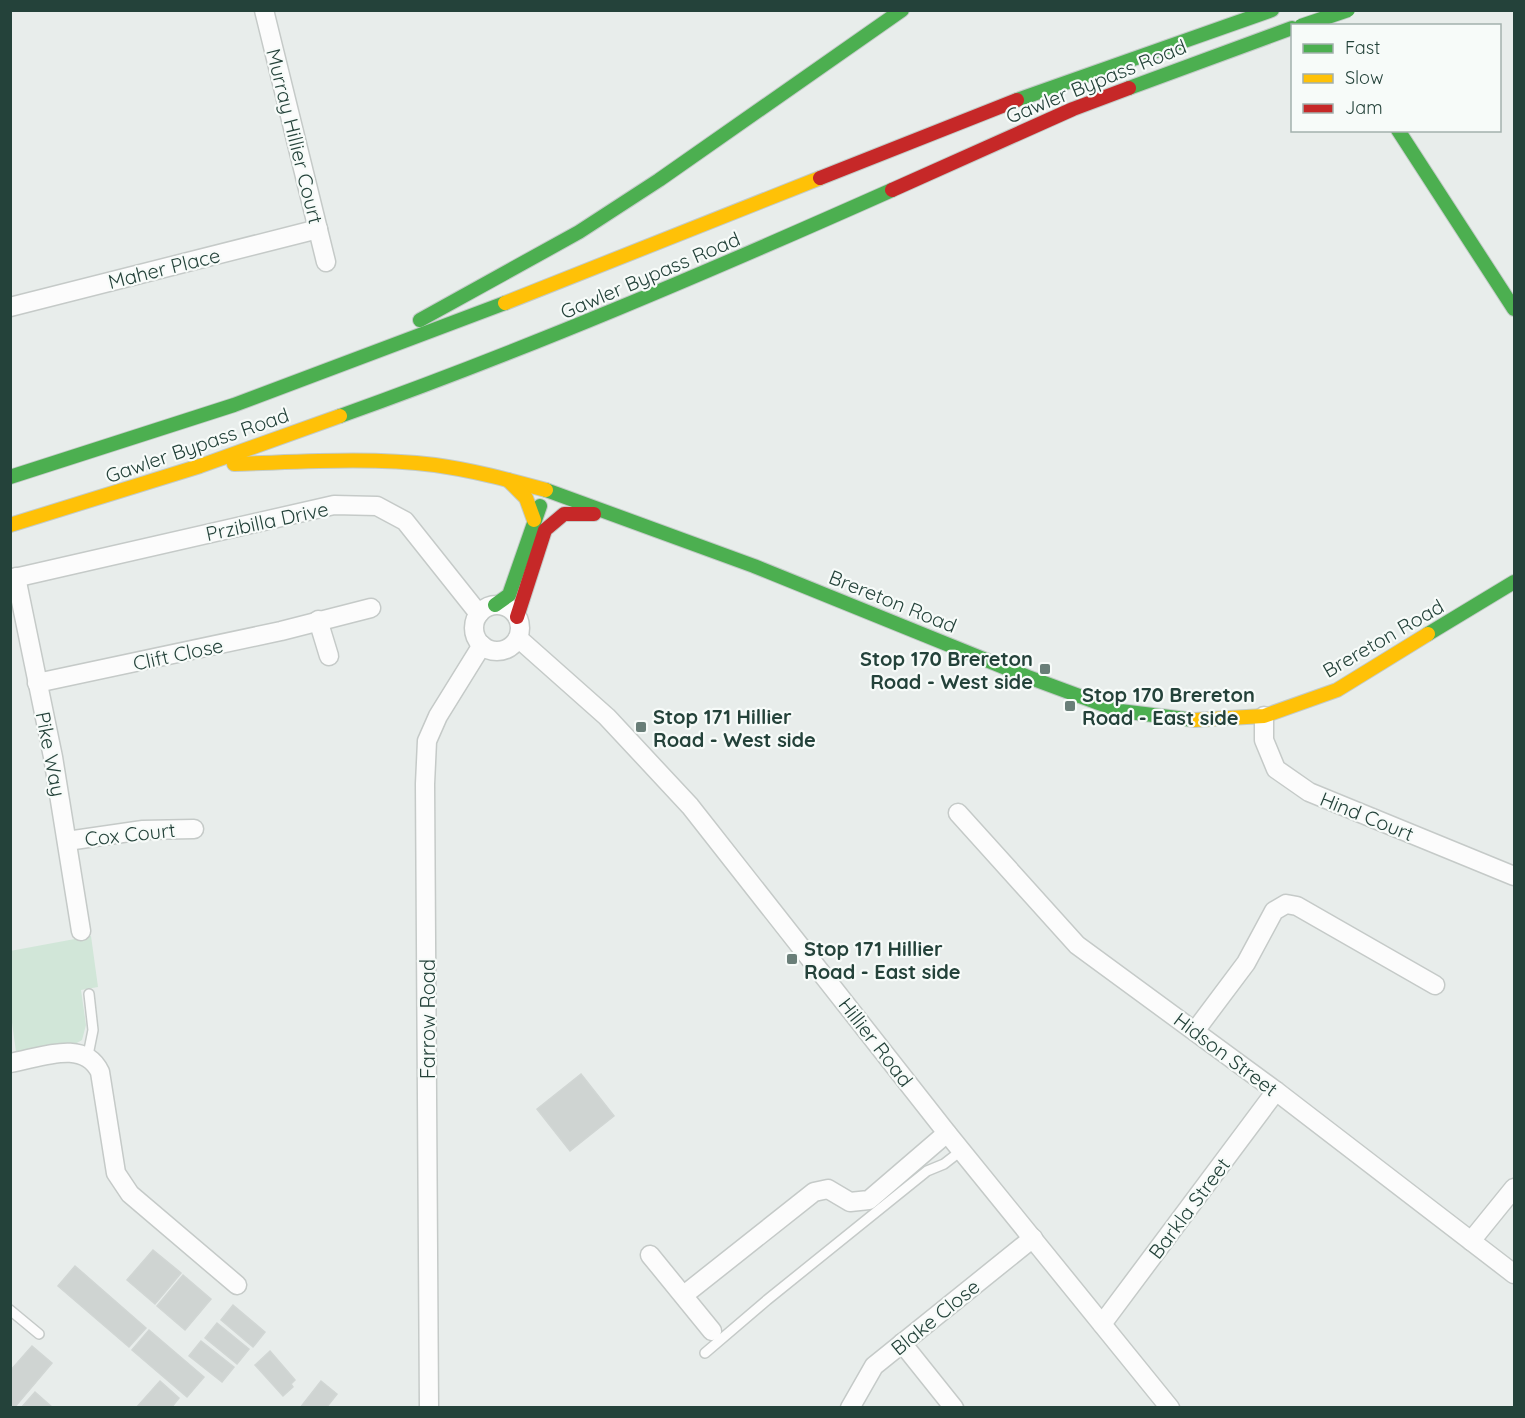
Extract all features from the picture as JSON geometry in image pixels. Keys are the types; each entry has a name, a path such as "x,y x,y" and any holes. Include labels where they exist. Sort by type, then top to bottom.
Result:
{"main road":[{"path":"321,373 579,232 659,180 903,10"},
{"name":"Gawler Bypass Road","path":"10,477 321,373 568,280 987,111 1272,10"},
{"path":"1322,10 1330,24"},
{"path":"1307,24 1348,10"},
{"name":"Gawler Bypass Road","path":"10,525 200,466 458,374 681,284 1073,109 1291,29"},
{"path":"1399,132 1515,309"},
{"name":"Brereton Road","path":"200,466 352,460 432,465 508,480 546,490 754,566 1028,677 1120,711 1163,718 1196,720 1264,716 1337,690 1515,582"},
{"path":"508,480 526,498 534,520"},
{"path":"487,610 509,595 546,490 564,483 572,484"},
{"name":"Brereton Road","path":"622,502 754,566"},
{"name":"Brereton Road","path":"517,617 545,530 551,522 557,517 574,512 626,519"}],"street":[{"name":"Murray Hillier Court","path":"264,10 326,262"},
{"name":"Maher Place","path":"10,308 318,230"},
{"name":"Przibilla Drive","path":"13,578 334,505 377,506 405,521 487,610"},
{"name":"Pike Way","path":"13,578 38,683 81,932"},
{"name":"Clift Close","path":"38,683 249,638 371,608"},
{"path":"508,608 517,617 520,631 514,644 501,650 488,649 482,645 475,627 487,610 508,608"},
{"path":"318,620 329,656"},
{"name":"Hillier Road","path":"518,638 608,717 690,806 947,1133 1170,1407"},
{"name":"Farrow Road","path":"429,1407 425,784 428,741 453,689 482,645"},
{"name":"Hind Court","path":"1264,716 1264,740 1276,768 1309,792 1515,876"},
{"name":"Hidson Street","path":"958,813 1077,945 1276,1091 1515,1274"},
{"name":"Cox Court","path":"67,841 143,830 194,829"},
{"path":"1195,1031 1246,963 1274,911 1286,904 1297,906 1435,985"},
{"path":"10,1063 71,1052 88,1055 100,1072 118,1177 130,1194 237,1285"},
{"name":"Barkla Street","path":"1102,1324 1276,1091"},
{"path":"684,1295 814,1192 828,1189 850,1202 869,1200 947,1133"},
{"path":"1471,1241 1515,1188"},
{"name":"Blake Close","path":"850,1407 874,1366 1033,1238"},
{"path":"650,1255 712,1331"},
{"path":"902,1343 954,1407"}],"lane":[{"path":"88,1055 93,1030 89,994"},
{"path":"705,1353 767,1300 927,1172 944,1164 962,1150"},
{"path":"10,1310 39,1334"}],"green space":[{"path":"91,936 98,987 81,990 86,1025 82,1040 75,1044 16,1052 11,1015 10,951"}],"building":[{"path":"581,1074 614,1116 570,1151 537,1109"},
{"path":"153,1250 181,1273 155,1304 127,1280"},
{"path":"75,1266 146,1328 129,1347 58,1286"},
{"path":"183,1275 211,1299 185,1330 157,1306"},
{"path":"233,1305 265,1332 253,1347 221,1320"},
{"path":"217,1323 249,1349 237,1364 205,1338"},
{"path":"149,1330 204,1377 187,1397 132,1350"},
{"path":"201,1341 234,1367 222,1382 189,1356"},
{"path":"32,1346 52,1363 14,1408 10,1408 10,1371"},
{"path":"270,1351 295,1380 291,1384 293,1387 283,1396 255,1365"},
{"path":"160,1381 179,1398 171,1408 136,1408"},
{"path":"321,1381 337,1394 326,1408 300,1408"},
{"path":"35,1392 53,1408 21,1408"}],"traffic: fast":[{"path":"420,320 579,232 659,180 902,10"},
{"path":"1017,100 1272,10"},
{"path":"1307,24 1348,10"},
{"path":"1129,88 1291,28"},
{"path":"1399,132 1514,309"},
{"path":"340,416 480,364 618,308 892,190"},
{"path":"10,477 234,405 505,303"},
{"path":"546,490 754,566 1028,677 1120,711 1194,720"},
{"path":"495,605 509,595 540,506"},
{"path":"1428,634 1514,582"}],"traffic: slow":[{"path":"505,303 820,178"},
{"path":"10,525 200,466 340,416"},
{"path":"234,464 385,461 435,465 546,490"},
{"path":"508,480 526,498 534,520"},
{"path":"1194,720 1264,716 1337,690 1428,634"}],"traffic: jam":[{"path":"892,190 1073,109 1129,88"},
{"path":"820,178 1017,100"},
{"path":"517,617 545,530 564,514 594,514"}],"place":[{"name":"Stop 170 Brereton Road - West side","path":"1045,669"},
{"name":"Stop 170 Brereton Road - East side","path":"1070,706"},
{"name":"Stop 171 Hillier Road - West side","path":"641,727"},
{"name":"Stop 171 Hillier Road - East side","path":"792,959"}]}
